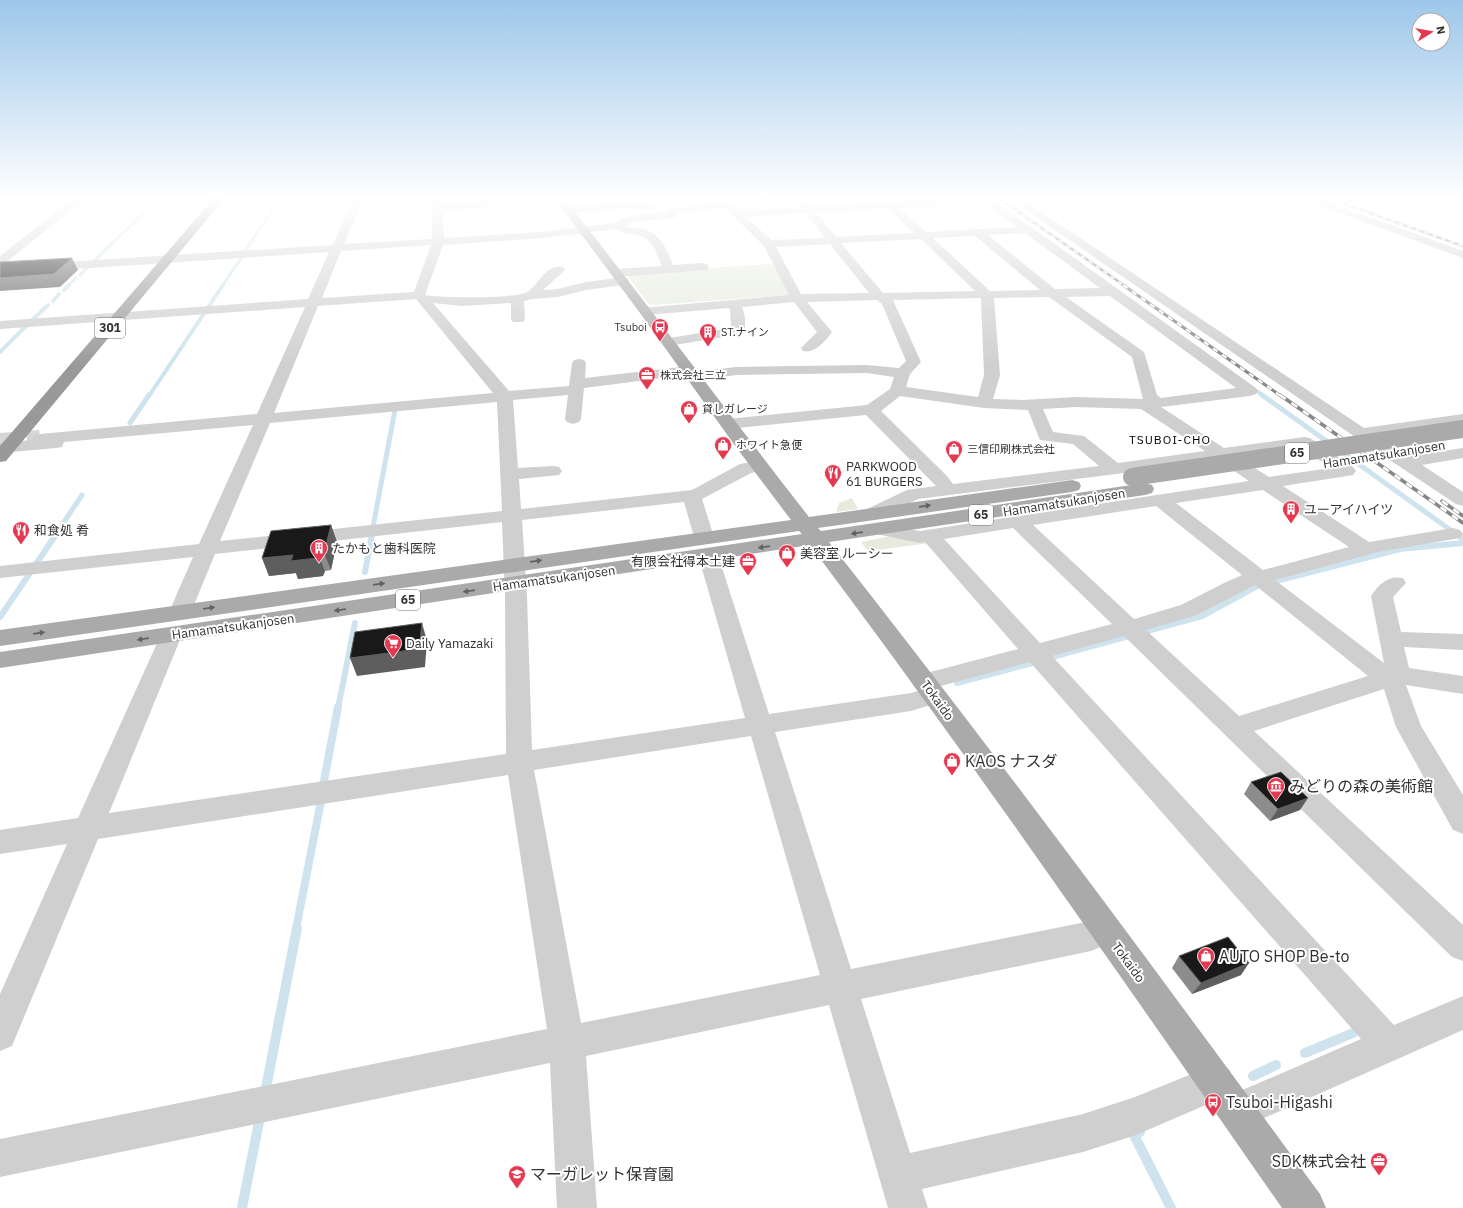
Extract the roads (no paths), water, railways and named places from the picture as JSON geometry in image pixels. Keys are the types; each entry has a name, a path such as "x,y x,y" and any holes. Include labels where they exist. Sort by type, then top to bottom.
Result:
{"highway":[{"name":"301","path":"5,445 172,255"}],"main road":[{"name":"Tokaido","path":"603,255 646,311 759,466 869,607 1106,930 1306,1208"},
{"name":"Hamamatsukanjosen","path":"1145,489 1463,429"},
{"name":"Hamamatsukanjosen","path":"0,638 176,623 878,521 1145,489 1463,442"},
{"name":"Hamamatsukanjosen","path":"0,660 176,623"}],"street":[{"path":"0,262 8,255"},
{"path":"0,270 239,255"},
{"path":"0,1034 334,255"},
{"path":"421,298 434,255"},
{"path":"663,255 667,264"},
{"path":"775,255 797,298 825,332 808,348"},
{"path":"728,424 816,414 870,410 897,391 903,373 914,362 888,302 880,297 845,255"},
{"path":"944,255 987,295 992,375 984,403"},
{"path":"1006,255 1052,293 1139,355 1151,403 1219,454 1366,549"},
{"path":"897,391 984,403 1034,405 1076,402 1151,403 1250,391 1062,255"},
{"path":"1098,255 1463,500"},
{"path":"0,325 314,302 421,298 462,302 517,299 531,295 558,293 586,286 616,273 667,264 703,267"},
{"path":"531,295 553,273 559,270"},
{"path":"646,311 797,298 1113,292"},
{"path":"421,298 505,397 514,574 520,762 568,1042 578,1208"},
{"path":"517,299 518,319"},
{"path":"668,342 738,331 737,310 733,303"},
{"path":"573,419 579,363"},
{"path":"40,439 505,397 691,373 730,371 820,378 867,369 903,373"},
{"path":"1034,405 1046,436 1078,440 1114,469"},
{"path":"870,410 941,480 948,490"},
{"path":"1361,433 1463,419"},
{"path":"5,445 140,435 166,427"},
{"path":"1304,442 1347,470 1264,483 1145,489 1017,522 920,537 878,521 914,494 1114,469 1304,442"},
{"path":"1406,462 1463,453"},
{"path":"0,572 696,495 746,468 759,466"},
{"path":"509,474 553,471"},
{"path":"1145,489 1257,577 1393,676"},
{"path":"691,495 903,1192 1136,1116 1216,1082"},
{"path":"1017,522 1463,946"},
{"path":"0,842 911,702 929,689 1035,652 1192,610 1232,587 1257,577 1392,543 1453,534"},
{"path":"930,535 1389,1045"},
{"path":"1395,583 1382,596 1391,639 1393,676 1396,689 1408,727 1460,810"},
{"path":"1391,639 1463,642"},
{"path":"1233,728 1393,676 1463,685"},
{"path":"0,1158 1091,936 1106,930"},
{"path":"1237,1112 1463,1013"}],"waterway":[{"path":"92,263 100,255"},
{"path":"222,286 242,257"},
{"path":"80,275 88,267"},
{"path":"64,290 76,278"},
{"path":"207,309 223,285"},
{"path":"53,301 59,294"},
{"path":"31,321 48,305"},
{"path":"149,396 205,312"},
{"path":"0,352 28,324"},
{"path":"1257,391 1263,396"},
{"path":"130,423 149,395"},
{"path":"1262,395 1332,445"},
{"path":"373,527 395,410"},
{"path":"1339,450 1456,534"},
{"path":"56,534 82,495"},
{"path":"36,564 57,533"},
{"path":"1454,533 1463,539"},
{"path":"365,572 372,534"},
{"path":"1272,582 1400,549 1463,543"},
{"path":"0,617 30,573"},
{"path":"1140,633 1202,616 1259,585"},
{"path":"338,708 355,623"},
{"path":"1048,658 1129,636"},
{"path":"957,683 1036,662"},
{"path":"323,786 338,707"},
{"path":"296,929 321,801"},
{"path":"266,1088 297,928"},
{"path":"1305,1053 1353,1033"},
{"path":"1253,1076 1276,1065"},
{"path":"242,1208 259,1122"},
{"path":"1140,1132 1134,1135 1171,1208"}],"tunnel":[{"path":"0,442 40,439"}],"railway":[{"path":"1081,255 1125,286"},
{"path":"1123,285 1281,396"},
{"path":"1280,395 1463,523"},
{"path":"1442,501 1463,516"}],"place":[{"name":"Tsuboi","path":"660,342"},
{"name":"ST.ナイン","path":"708,347"},
{"name":"株式会社三立","path":"647,390"},
{"name":"貸しガレージ","path":"689,424"},
{"name":"ホワイト急便","path":"723,460"},
{"name":"三信印刷株式会社","path":"954,464"},
{"name":"PARKWOOD 61 BURGERS","path":"833,488"},
{"name":"ユーアイハイツ","path":"1291,524"},
{"name":"和食処 肴","path":"21,545"},
{"name":"たかもと歯科医院","path":"319,563"},
{"name":"美容室 ルーシー","path":"787,568"},
{"name":"有限会社得本土建","path":"748,576"},
{"name":"Daily Yamazaki","path":"393,658"},
{"name":"KAOS ナスダ","path":"952,776"},
{"name":"みどりの森の美術館","path":"1276,801"},
{"name":"AUTO SHOP Be-to","path":"1206,971"},
{"name":"Tsuboi-Higashi","path":"1213,1117"},
{"name":"SDK株式会社","path":"1379,1176"},
{"name":"マーガレット保育園","path":"517,1189"}],"district":[{"name":"TSUBOI-CHO","path":"1170,440"}]}
